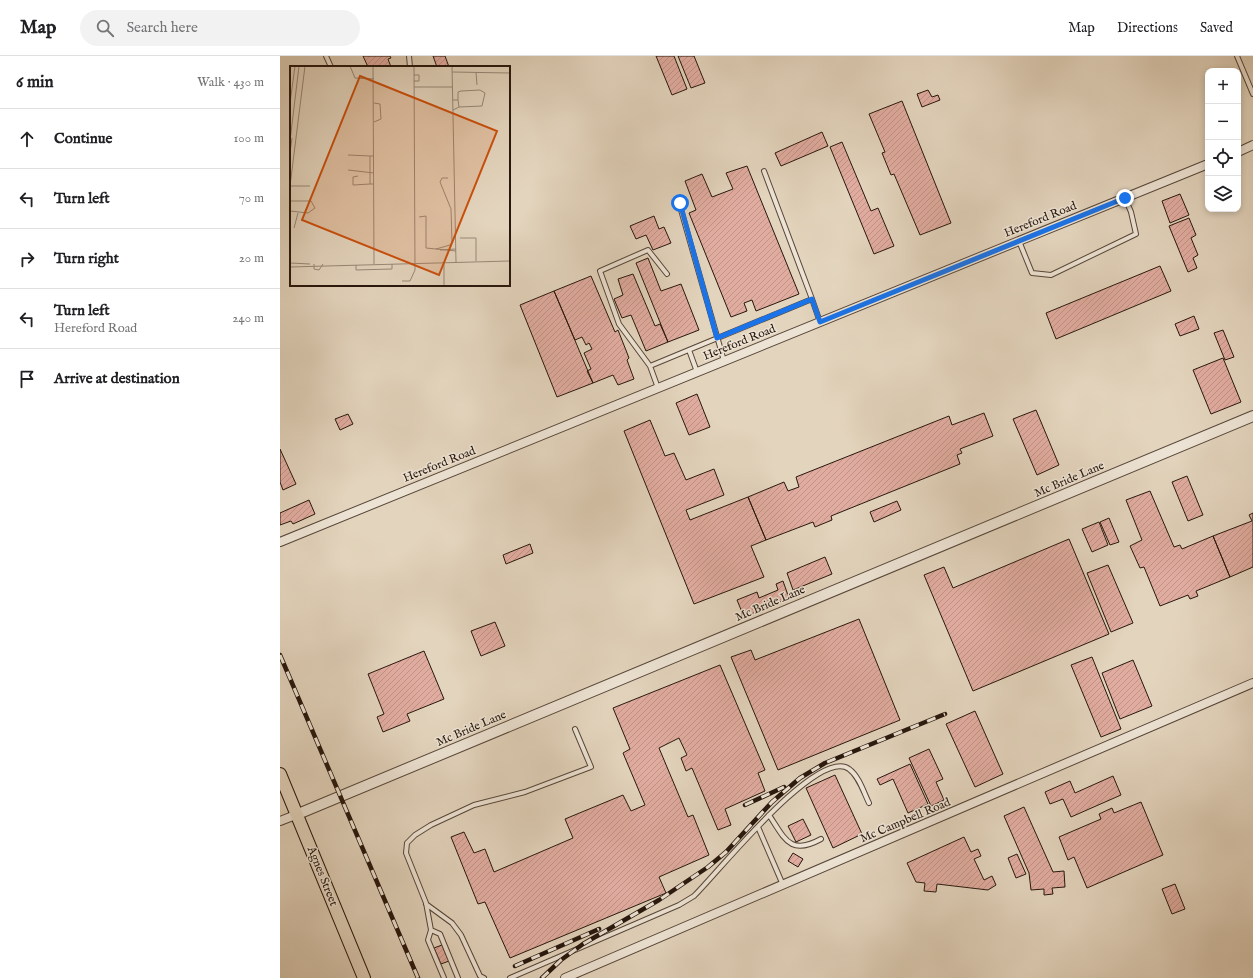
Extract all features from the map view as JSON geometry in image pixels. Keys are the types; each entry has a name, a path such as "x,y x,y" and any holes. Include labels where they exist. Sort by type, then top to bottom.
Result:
{"main road":[{"name":"Agnes Street","path":"280,774 298,814 364,978"}],"street":[{"path":"1241,151 1253,145"},
{"name":"Hereford Road","path":"280,542 1205,165"},
{"name":"Mc Bride Lane","path":"298,814 1253,416"},
{"name":"Mc Campbell Road","path":"566,978 1253,684"},
{"path":"280,821 298,814"}],"lane":[{"path":"326,56 331,66"},
{"path":"409,56 410,66"},
{"path":"1237,56 1253,94"},
{"path":"764,171 820,322"},
{"path":"1018,241 1032,273 1051,275 1136,234 1131,212 1125,198"},
{"path":"680,203 724,361"},
{"path":"658,388 650,366 619,324 600,272 648,250 667,274"},
{"path":"650,366 812,299"},
{"path":"689,350 697,372"},
{"path":"444,978 428,940 431,930 426,903 406,853 407,843 415,835 431,825 474,805 525,792 592,767 575,729"},
{"path":"510,978 679,905 694,896 790,794 810,779 826,770 838,766 849,768 857,778 869,803"},
{"path":"769,815 783,836 792,844 799,847 821,839"},
{"path":"758,827 783,885"},
{"path":"426,903 452,923 461,935 480,976 484,978"},
{"path":"431,930 440,934 458,978"}],"building":[{"path":"363,56 390,56 391,58 388,59 391,66 368,66"},
{"path":"433,56 445,56 449,66 437,66"},
{"path":"656,56 674,56 687,89 672,95"},
{"path":"678,56 694,56 705,83 691,88"},
{"path":"928,90 932,97 938,95 940,100 922,107 917,94"},
{"path":"902,101 951,223 920,235 894,174 891,175 882,153 885,152 869,114"},
{"path":"822,132 828,146 781,166 775,153"},
{"path":"842,142 871,211 878,208 894,246 874,254 830,147"},
{"path":"747,166 799,294 756,311 752,300 744,303 747,311 731,317 689,213 696,210 685,181 702,174 712,197 733,189 726,173"},
{"path":"1180,194 1189,215 1170,223 1162,201"},
{"path":"654,216 659,229 664,227 671,243 653,250 646,235 636,239 630,226"},
{"path":"1189,218 1196,235 1191,238 1198,255 1193,258 1197,268 1188,272 1169,226"},
{"path":"648,258 661,291 681,284 699,330 668,342 636,263"},
{"path":"1160,266 1171,291 1056,339 1046,313"},
{"path":"633,274 655,326 660,324 668,342 646,351 631,315 622,318 614,299 623,295 618,279"},
{"path":"591,276 615,332 618,330 629,358 627,360 634,379 618,385 613,375 593,383 587,371 591,369 584,353 592,349 589,343 586,345 582,337 575,340 554,291"},
{"path":"554,291 593,383 557,397 520,305"},
{"path":"1194,316 1199,329 1180,336 1175,324"},
{"path":"1223,330 1234,357 1225,360 1214,333"},
{"path":"1223,358 1241,402 1211,414 1193,370"},
{"path":"697,394 710,427 689,435 676,403"},
{"path":"1036,410 1059,465 1037,475 1013,419"},
{"path":"984,413 993,436 960,449 962,453 957,455 960,464 831,516 832,520 815,527 813,522 766,540 748,497 784,482 788,491 799,487 796,477 949,416 952,425"},
{"path":"348,414 353,424 340,430 335,419"},
{"path":"650,420 665,456 674,453 686,480 714,469 724,495 686,510 690,520 748,497 766,540 751,546 764,577 694,604 624,431"},
{"path":"280,449 296,484 283,490 280,482"},
{"path":"1187,476 1203,515 1188,521 1172,482"},
{"path":"1150,491 1174,547 1180,545 1182,549 1213,536 1230,577 1196,591 1198,596 1190,599 1188,595 1160,606 1144,567 1140,568 1130,546 1142,540 1126,500"},
{"path":"309,500 315,514 293,524 291,521 280,525 280,513"},
{"path":"897,501 901,510 874,522 870,512"},
{"path":"1253,513 1253,567 1230,577 1213,536 1252,521 1249,515"},
{"path":"1109,518 1119,542 1110,545 1100,522"},
{"path":"1099,522 1108,545 1092,552 1082,529"},
{"path":"1069,539 1109,634 973,691 924,575 944,567 953,588"},
{"path":"530,544 533,553 506,564 503,555"},
{"path":"825,557 832,574 793,590 787,573"},
{"path":"1108,565 1133,623 1111,632 1087,573"},
{"path":"783,581 789,598 744,617 737,600 757,592 759,598 778,590 776,584"},
{"path":"859,619 900,720 778,770 731,657 751,650 755,660"},
{"path":"495,622 505,646 481,656 471,631"},
{"path":"424,651 444,699 407,714 410,721 383,732 377,717 384,714 368,674"},
{"path":"1092,657 1121,729 1101,737 1071,665"},
{"path":"1133,660 1152,706 1120,719 1102,673"},
{"path":"720,665 765,770 758,773 765,791 725,809 731,825 718,830 692,768 686,771 681,758 687,755 679,738 659,748 688,817 693,815 709,855 659,877 666,893 510,958 485,902 478,904 451,837 464,832 474,853 485,849 494,872 573,838 565,819 623,795 631,811 645,805 623,753 630,749 613,708"},
{"path":"975,711 1003,774 975,787 946,724"},
{"path":"929,749 943,779 936,782 944,800 931,806 909,758"},
{"path":"910,764 928,804 908,813 893,779 880,785 877,779"},
{"path":"835,775 862,834 833,848 806,788"},
{"path":"1113,776 1121,795 1071,817 1063,799 1050,804 1045,792 1070,781 1075,793"},
{"path":"1141,802 1163,855 1087,888 1074,857 1068,860 1059,837 1101,819 1099,814 1112,808 1114,813"},
{"path":"1024,807 1053,872 1064,871 1065,887 1052,888 1053,894 1044,895 1044,889 1031,890 1029,873 1004,816"},
{"path":"803,819 811,835 796,842 788,826"},
{"path":"964,837 971,852 978,849 981,856 974,859 984,880 992,876 996,885 988,890 937,884 936,892 924,891 925,883 916,882 907,863"},
{"path":"793,853 803,859 798,867 788,861"},
{"path":"1017,854 1026,874 1016,878 1008,858"},
{"path":"1175,884 1185,909 1172,914 1162,889"},
{"path":"442,945 449,961 441,964 434,948"}],"railway":[{"path":"280,655 418,978"},
{"path":"542,978 561,960 583,944 659,900 708,867 726,852 772,802 800,778 825,763 945,714"},
{"path":"745,805 784,787"},
{"path":"515,966 599,929"}],"route":[{"path":"680,203 717,338 812,299 820,322 1125,198"}]}
